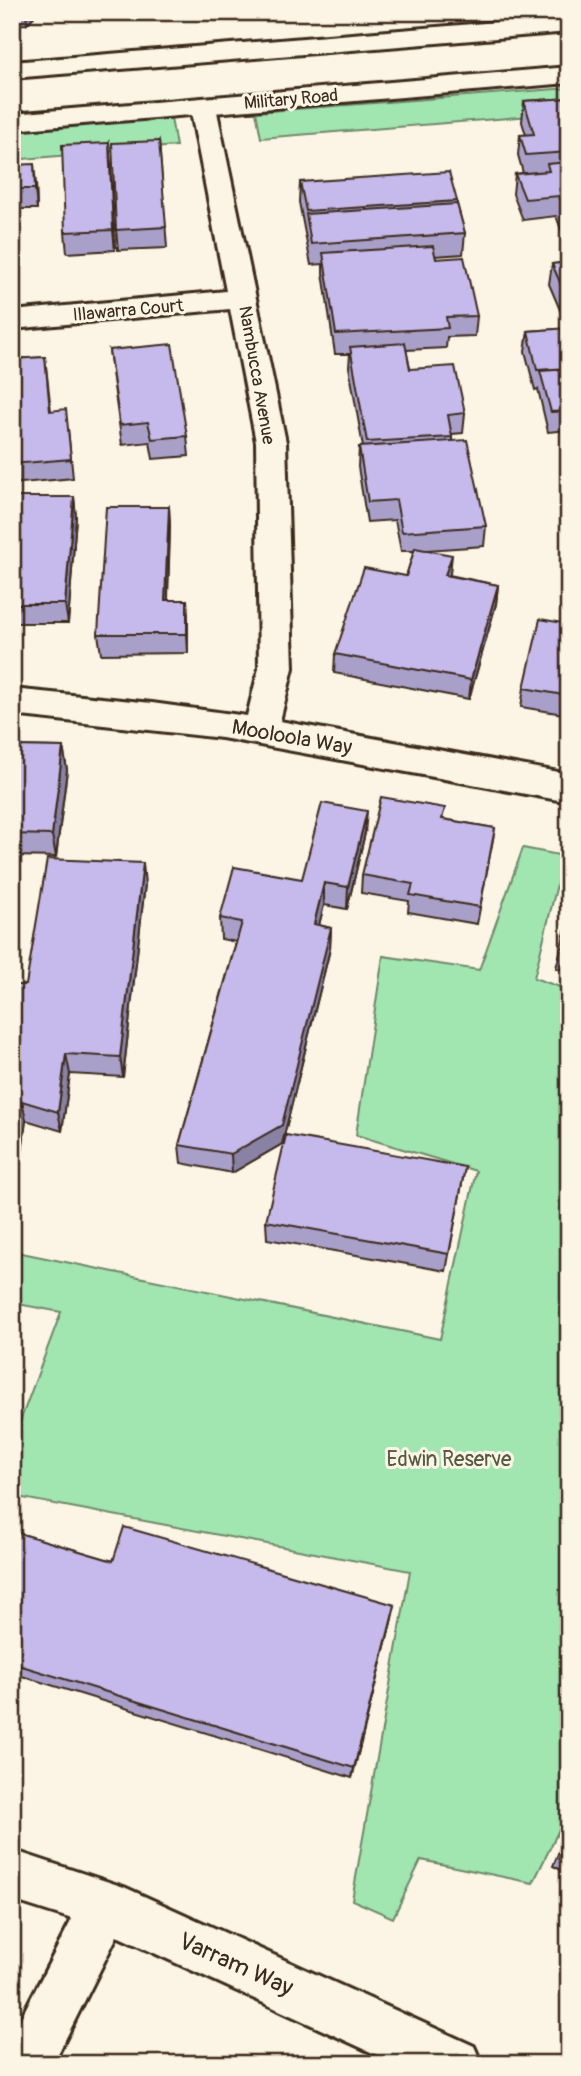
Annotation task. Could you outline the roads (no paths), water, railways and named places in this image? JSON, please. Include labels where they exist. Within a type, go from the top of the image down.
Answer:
[{"type":"street","points":[[12,70],[569,24]]},
{"type":"street","name":"Military Road","points":[[12,122],[569,75]]},
{"type":"street","name":"Nambucca Avenue","points":[[203,107],[271,442],[276,668],[261,730]]},
{"type":"street","name":"Illawarra Court","points":[[12,320],[244,299]]},
{"type":"street","name":"Mooloola Way","points":[[12,702],[77,706],[261,730],[569,788]]},
{"type":"street","name":"Varram Way","points":[[12,1875],[106,1905],[456,2064]]},
{"type":"street","points":[[25,2064],[106,1905]]},
{"type":"park label","name":"Edwin Reserve","points":[[449,1459]]}]
